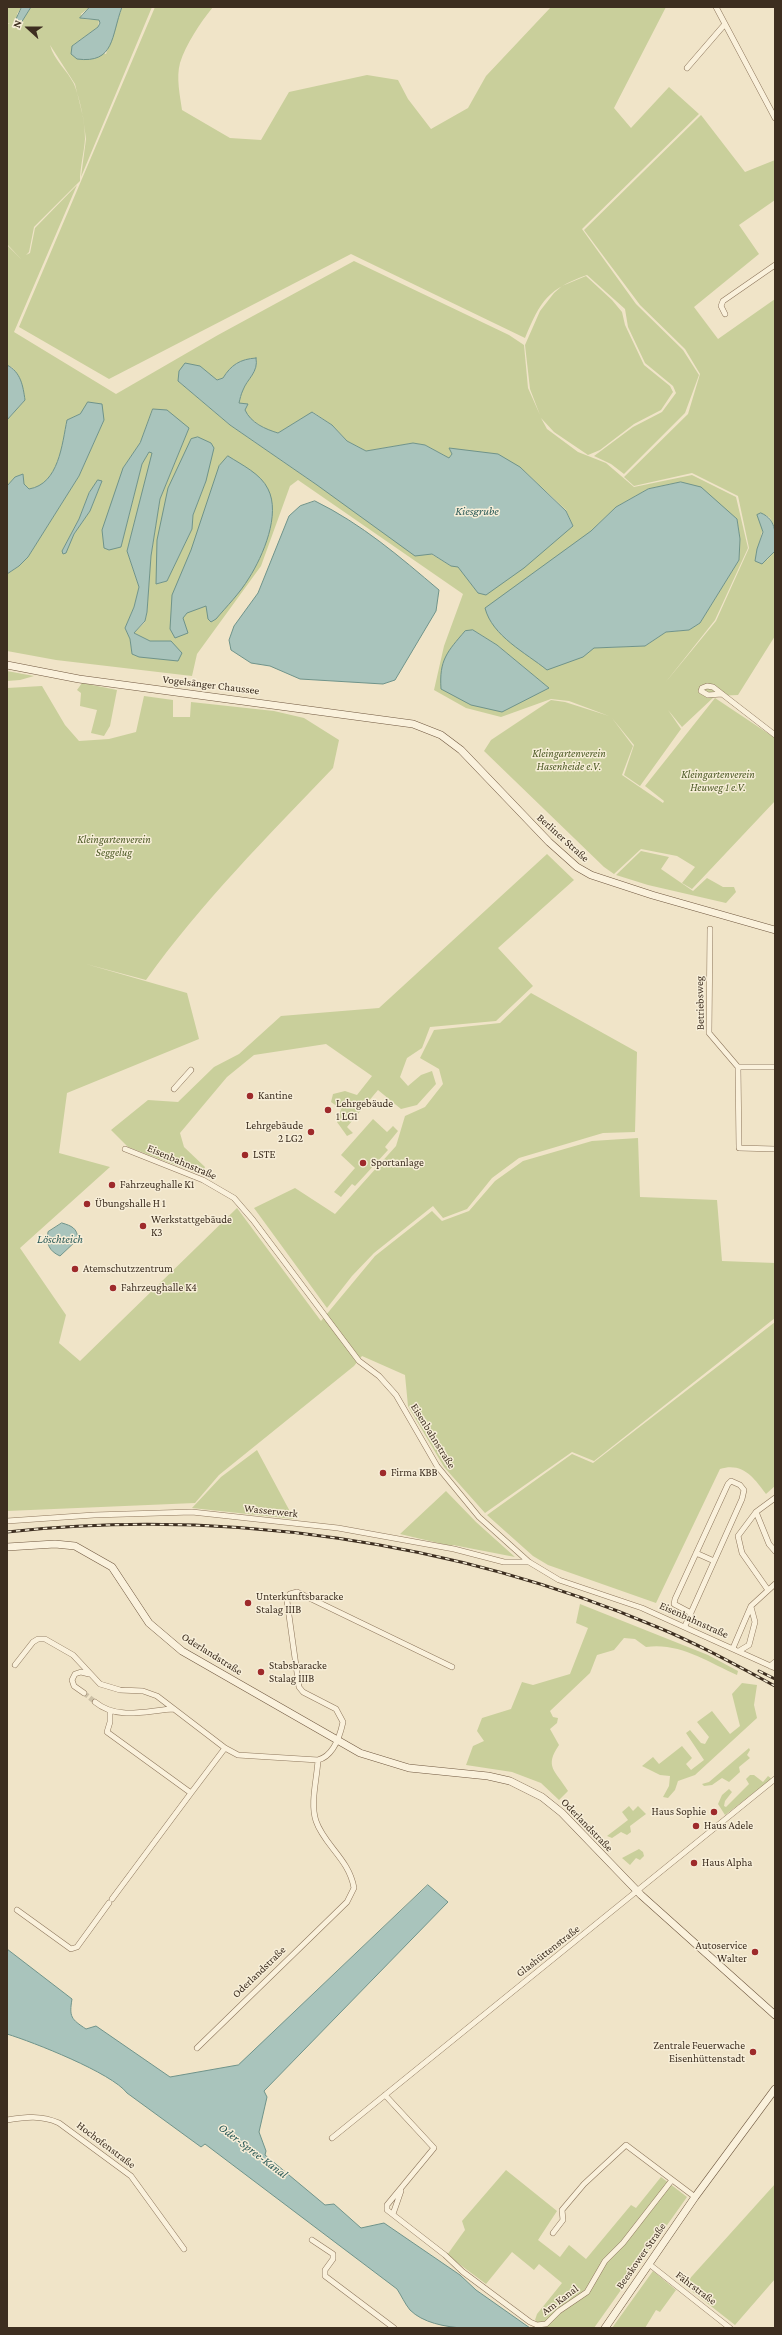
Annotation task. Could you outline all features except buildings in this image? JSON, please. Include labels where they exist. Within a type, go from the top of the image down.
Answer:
[{"type":"street","points":[[716,7],[775,118]]},
{"type":"street","points":[[687,68],[725,24]]},
{"type":"street","points":[[725,314],[721,306],[723,301],[775,265]]},
{"type":"street","name":"Vogelsänger Chaussee","points":[[7,665],[79,679],[413,724]]},
{"type":"street","points":[[722,694],[775,735]]},
{"type":"street","name":"Berliner Straße","points":[[413,724],[441,735],[461,750],[549,842],[577,867],[591,876],[652,896],[775,930]]},
{"type":"street","name":"Betriebsweg","points":[[710,929],[709,1033],[738,1067]]},
{"type":"street","points":[[775,1067],[738,1067],[739,1148],[775,1149]]},
{"type":"street","points":[[174,1088],[191,1070]]},
{"type":"street","name":"Eisenbahnstraße","points":[[125,1149],[206,1181],[237,1200],[360,1361],[379,1376],[396,1395],[437,1466],[479,1517],[529,1562],[559,1580],[642,1608],[685,1626],[773,1667]]},
{"type":"street","points":[[685,1626],[691,1613],[714,1561],[742,1499],[744,1490],[736,1483],[731,1481],[728,1484],[696,1553],[674,1604],[691,1613]]},
{"type":"street","points":[[768,1590],[742,1553],[738,1536],[756,1512],[775,1498]]},
{"type":"street","name":"Wasserwerk","points":[[7,1521],[94,1515],[192,1512],[338,1528],[454,1549],[504,1562],[529,1562]]},
{"type":"street","points":[[756,1512],[769,1544],[775,1552]]},
{"type":"street","name":"Oderlandstraße","points":[[7,1547],[55,1544],[75,1546],[112,1567],[150,1623],[182,1651],[360,1753],[394,1765],[488,1776],[519,1785],[542,1797],[562,1812],[638,1892],[775,2015]]},
{"type":"street","points":[[696,1553],[714,1561]]},
{"type":"street","points":[[733,1648],[751,1606],[775,1584]]},
{"type":"street","points":[[15,1665],[33,1642],[38,1639],[45,1639],[73,1655],[89,1674],[100,1684],[120,1690],[143,1691],[157,1696],[224,1748],[238,1755],[318,1760],[325,1758],[337,1740],[344,1722],[341,1714],[336,1709],[303,1692],[299,1687],[287,1601],[290,1594],[297,1592],[452,1667]]},
{"type":"street","points":[[739,1651],[749,1645],[755,1622],[751,1606]]},
{"type":"street","points":[[773,1667],[775,1662]]},
{"type":"street","points":[[84,1693],[74,1686],[72,1680],[75,1674],[81,1672],[89,1674]]},
{"type":"street","points":[[95,1702],[110,1712],[124,1714],[174,1709]]},
{"type":"street","points":[[110,1712],[110,1722],[107,1732],[191,1793]]},
{"type":"street","points":[[17,1910],[71,1949],[76,1946],[224,1748]]},
{"type":"street","name":"Oderlandstraße","points":[[197,2048],[347,1902],[354,1888],[348,1870],[316,1823],[314,1810],[318,1760]]},
{"type":"street","name":"Glashüttenstraße","points":[[332,2138],[638,1892],[775,1779]]},
{"type":"street","name":"Beeskower Straße","points":[[605,2328],[696,2197],[775,2089]]},
{"type":"street","name":"Am Kanal","points":[[385,2095],[434,2148],[387,2205],[387,2210],[463,2272],[530,2322],[544,2324],[587,2292],[605,2261],[623,2243],[672,2180]]},
{"type":"street","name":"Hochofenstraße","points":[[7,2120],[27,2116],[46,2118],[59,2123],[83,2140],[131,2176],[184,2249]]},
{"type":"street","points":[[553,2233],[563,2220],[562,2210],[584,2184],[626,2145],[696,2197]]},
{"type":"street","points":[[312,2240],[333,2254],[334,2259],[325,2270],[325,2276],[394,2328]]},
{"type":"street","name":"Fährstraße","points":[[649,2264],[730,2328]]},
{"type":"green space","points":[[7,7],[22,7],[17,14],[21,23],[31,7],[90,7],[81,14],[83,19],[99,20],[98,27],[72,46],[106,54],[122,7],[152,7],[81,177],[86,139],[84,122],[85,139],[80,181],[34,227],[29,252],[26,255],[30,253],[35,228],[77,185],[14,332],[116,394],[218,335],[354,261],[509,335],[524,345],[528,388],[540,415],[530,389],[525,345],[540,311],[554,293],[562,286],[586,276],[612,300],[622,312],[625,325],[644,365],[670,386],[673,392],[661,410],[634,424],[600,450],[588,455],[554,432],[541,418],[547,429],[578,452],[606,463],[634,487],[692,475],[736,497],[748,548],[715,620],[665,683],[716,621],[749,548],[738,496],[692,473],[634,486],[624,477],[688,414],[700,374],[685,349],[640,305],[584,230],[701,115],[745,172],[775,160],[775,200],[739,225],[759,254],[694,307],[718,339],[775,299],[775,528],[770,518],[766,515],[755,561],[767,560],[775,551],[775,636],[738,695],[715,696],[682,727],[668,710],[681,729],[640,786],[624,775],[634,745],[612,718],[633,746],[622,775],[663,803],[664,801],[645,786],[715,698],[775,738],[775,801],[692,889],[682,883],[695,867],[677,856],[641,849],[614,874],[604,867],[484,751],[491,740],[551,700],[565,702],[609,716],[569,701],[551,699],[501,717],[466,708],[434,690],[444,646],[463,594],[298,480],[290,486],[261,566],[197,654],[192,676],[56,660],[7,651],[7,574],[19,566],[28,557],[79,476],[104,420],[80,414],[67,420],[61,452],[53,472],[47,480],[39,486],[29,489],[24,484],[23,474],[15,477],[7,486],[7,420],[25,400],[13,368],[7,365],[7,245],[21,259],[7,244],[7,24],[10,24],[7,23]],"holes":[[[50,45],[75,84],[77,94],[74,84],[54,55]],[[256,358],[256,367],[245,386],[239,403],[249,418],[267,430],[278,433],[313,412],[332,425],[347,441],[366,451],[413,443],[425,445],[449,458],[452,454],[449,448],[520,467],[566,510],[573,526],[478,593],[458,566],[451,566],[317,485],[230,425],[178,381],[200,366],[216,380],[223,378],[236,364],[241,361]],[[153,409],[189,428],[160,499],[151,556],[147,612],[145,622],[134,633],[150,641],[171,641],[132,654],[130,639],[125,628],[134,607],[139,587],[127,551],[153,453],[149,452],[142,464],[121,547],[123,468],[140,443]],[[102,481],[90,511],[62,551],[79,519],[89,493]],[[206,481],[193,515],[192,529],[167,581],[156,584]],[[681,482],[737,519],[740,539],[739,560],[700,623],[689,630],[666,632],[645,646],[594,648],[591,531],[616,507],[648,489]],[[473,630],[497,645],[549,688]]]},
{"type":"green space","points":[[155,7],[213,7],[194,34],[180,63],[178,81],[182,110],[230,138],[261,140],[289,92],[367,75],[398,80],[408,99],[431,129],[468,108],[486,76],[551,7],[666,7],[614,108],[631,128],[669,87],[699,114],[582,229],[636,304],[683,350],[699,375],[685,413],[624,474],[611,464],[594,456],[633,427],[662,412],[676,393],[673,386],[645,363],[628,327],[625,309],[587,275],[563,285],[547,298],[536,314],[525,338],[351,254],[109,379],[19,327]]},
{"type":"green space","points":[[7,671],[34,676],[20,680],[7,681]]},
{"type":"green space","points":[[82,683],[117,690],[110,726],[104,736],[91,733],[97,710],[80,706],[81,693],[77,690]]},
{"type":"green space","name":"Kleingartenverein Seggelug","points":[[42,686],[65,725],[79,741],[109,739],[136,732],[144,696],[173,700],[173,717],[190,717],[191,702],[274,711],[304,718],[339,740],[333,768],[212,897],[146,980],[86,964],[187,993],[199,1039],[67,1093],[59,1153],[110,1167],[20,1248],[66,1315],[59,1343],[80,1361],[237,1208],[321,1321],[375,1256],[432,1211],[442,1221],[469,1211],[495,1181],[523,1161],[592,1141],[638,1138],[640,1197],[717,1200],[722,1261],[775,1263],[775,1318],[594,1461],[572,1452],[485,1513],[444,1467],[408,1406],[405,1375],[362,1356],[354,1366],[219,1475],[195,1503],[7,1511],[7,688]]},
{"type":"green space","points":[[641,851],[669,857],[661,869],[693,891],[707,878],[723,887],[734,887],[736,892],[726,903],[648,885],[616,875]]},
{"type":"green space","points":[[547,854],[574,880],[498,948],[533,986],[496,1021],[430,1027],[422,1048],[407,1058],[400,1077],[408,1086],[421,1075],[432,1071],[436,1084],[417,1105],[401,1109],[378,1090],[347,1127],[353,1133],[347,1136],[337,1122],[341,1109],[331,1102],[333,1094],[345,1091],[357,1095],[372,1076],[326,1044],[254,1055],[227,1077],[180,1133],[184,1147],[205,1167],[202,1175],[128,1147],[111,1130],[148,1100],[178,1102],[214,1067],[239,1054],[281,1016],[379,1008]]},
{"type":"green space","points":[[531,993],[637,1052],[635,1132],[603,1133],[519,1158],[492,1178],[467,1209],[443,1218],[433,1206],[374,1253],[352,1276],[327,1308],[254,1208],[295,1188],[335,1214],[396,1146],[405,1116],[425,1107],[443,1084],[439,1069],[420,1058],[434,1030],[500,1023]]},
{"type":"green space","name":"Sportanlage","points":[[373,1119],[387,1132],[393,1126],[398,1131],[385,1147],[388,1150],[355,1186],[352,1184],[341,1197],[334,1192],[355,1168],[341,1155]]},
{"type":"green space","points":[[775,1322],[775,1486],[766,1494],[757,1482],[747,1473],[735,1468],[728,1467],[720,1469],[656,1603],[548,1565],[533,1556],[487,1515],[572,1454],[593,1463]]},
{"type":"green space","points":[[257,1450],[294,1519],[192,1508],[221,1477]]},
{"type":"green space","points":[[446,1491],[476,1522],[515,1557],[453,1545],[451,1546],[400,1534]]},
{"type":"green space","points":[[580,1604],[708,1655],[738,1671],[737,1675],[682,1650],[658,1646],[646,1647],[635,1639],[624,1638],[614,1650],[597,1655],[590,1673],[550,1711],[553,1717],[558,1718],[557,1723],[550,1729],[559,1745],[552,1759],[552,1764],[555,1773],[568,1791],[559,1800],[541,1783],[512,1772],[466,1765],[473,1746],[484,1741],[477,1731],[482,1718],[511,1709],[522,1682],[533,1685],[570,1674],[588,1628],[576,1623]]},
{"type":"green space","points":[[742,1683],[757,1685],[754,1705],[757,1718],[695,1775],[678,1781],[675,1790],[668,1798],[663,1797],[669,1786],[670,1776],[660,1775],[642,1766],[653,1757],[659,1764],[682,1746],[692,1758],[686,1764],[691,1770],[704,1760],[686,1733],[690,1730],[701,1743],[705,1744],[709,1737],[697,1722],[712,1711],[730,1734],[740,1726],[732,1694]]},
{"type":"green space","points":[[749,1748],[750,1750],[747,1755],[750,1758],[739,1767],[740,1772],[729,1782],[722,1778],[712,1785],[704,1786],[702,1784],[709,1782]]},
{"type":"green space","points":[[750,1775],[754,1775],[763,1782],[768,1776],[772,1779],[725,1815],[718,1804],[722,1795],[729,1789],[732,1792],[725,1801],[724,1806],[726,1807],[749,1784],[746,1779]]},
{"type":"green space","points":[[629,1806],[633,1811],[638,1806],[646,1814],[630,1826],[631,1832],[627,1835],[621,1832],[612,1838],[607,1836],[628,1820],[622,1812]]},
{"type":"green space","points":[[639,1849],[643,1852],[644,1856],[640,1860],[636,1858],[630,1865],[622,1858]]},
{"type":"green space","points":[[506,2170],[557,2211],[538,2240],[560,2257],[569,2245],[586,2259],[631,2205],[636,2208],[661,2177],[687,2197],[594,2328],[543,2328],[535,2320],[537,2314],[562,2283],[539,2264],[534,2270],[512,2252],[486,2284],[447,2255],[465,2230],[462,2221]]},
{"type":"green space","points":[[775,2184],[775,2279],[735,2325],[684,2285]]},
{"type":"green space","points":[[653,2271],[676,2290],[660,2312],[656,2310],[645,2328],[612,2328]]},
{"type":"water","points":[[22,7],[31,7],[21,23],[14,24]]},
{"type":"water","points":[[90,7],[122,7],[110,46],[105,52],[99,57],[77,59],[71,54],[72,46],[98,27],[100,23],[99,20],[80,18]]},
{"type":"water","name":"Kiesgrube","points":[[256,358],[256,367],[245,386],[239,403],[248,404],[245,410],[248,415],[251,419],[263,427],[278,433],[312,412],[332,425],[347,441],[366,451],[413,443],[425,445],[449,458],[452,454],[449,448],[498,454],[520,467],[566,511],[573,526],[524,568],[486,595],[478,593],[458,567],[451,566],[432,554],[415,556],[317,485],[230,425],[178,381],[179,371],[185,363],[200,366],[217,380],[223,378],[233,366],[241,361]]},
{"type":"water","points":[[7,365],[18,375],[25,400],[7,420]]},
{"type":"water","points":[[88,402],[102,404],[104,420],[79,476],[28,557],[19,566],[7,574],[7,486],[15,477],[23,474],[24,484],[29,489],[39,486],[47,479],[53,471],[61,451],[67,420],[80,414]]},
{"type":"water","points":[[153,409],[167,410],[189,428],[160,499],[151,556],[147,612],[145,621],[134,633],[150,641],[171,641],[182,653],[178,661],[139,657],[132,654],[130,639],[125,628],[134,607],[139,587],[127,551],[152,453],[149,452],[142,464],[121,547],[109,550],[104,548],[102,530],[123,468],[140,443]]},
{"type":"water","points":[[198,437],[211,443],[214,448],[206,481],[193,515],[192,529],[167,581],[156,584],[157,540],[168,488],[191,439]]},
{"type":"water","points":[[228,456],[256,474],[268,489],[272,510],[269,535],[260,558],[249,578],[238,594],[216,619],[211,622],[208,619],[206,606],[187,613],[183,618],[188,633],[175,638],[170,629],[172,595],[191,550],[219,466]]},
{"type":"water","points":[[98,480],[102,481],[90,511],[74,534],[66,553],[63,554],[62,551],[79,519],[89,493]]},
{"type":"water","points":[[681,482],[701,487],[737,519],[740,539],[739,560],[700,623],[689,630],[666,632],[645,646],[594,648],[583,657],[547,670],[511,643],[495,627],[485,608],[591,531],[616,507],[648,489]]},
{"type":"water","points":[[315,501],[349,520],[365,531],[395,553],[439,590],[436,611],[395,680],[383,684],[300,679],[270,666],[251,663],[231,650],[229,640],[234,626],[258,593],[289,516],[300,506]]},
{"type":"water","points":[[761,513],[773,524],[775,540],[775,551],[762,564],[755,561],[757,549],[763,532],[757,515]]},
{"type":"water","points":[[473,630],[497,645],[549,688],[502,712],[471,705],[441,689],[441,671],[449,651],[465,631]]},
{"type":"water","name":"Löschteich","points":[[62,1223],[69,1225],[75,1230],[78,1239],[60,1256],[53,1252],[49,1247],[47,1236],[48,1232]]},
{"type":"water","name":"Oder-Spree-Kanal","points":[[428,1885],[448,1902],[264,2091],[267,2097],[259,2132],[266,2151],[265,2155],[325,2205],[334,2204],[361,2228],[384,2223],[460,2275],[476,2290],[530,2328],[484,2329],[450,2327],[421,2318],[410,2310],[397,2289],[205,2144],[201,2147],[106,2076],[71,2059],[7,2034],[7,1949],[72,1999],[71,2014],[77,2023],[86,2029],[96,2026],[170,2077],[238,2065]]},
{"type":"tunnel","points":[[84,1693],[95,1702]]},
{"type":"railway","points":[[7,1532],[89,1526],[172,1525],[255,1529],[338,1538],[420,1553],[501,1572],[580,1597],[687,1640],[775,1686]]},
{"type":"railway","points":[[759,1671],[775,1679]]},
{"type":"place","name":"Kantine","points":[[250,1096]]},
{"type":"place","name":"Lehrgebäude 1 LG1","points":[[328,1110]]},
{"type":"place","name":"Lehrgebäude 2 LG2","points":[[311,1132]]},
{"type":"place","name":"LSTE","points":[[245,1155]]},
{"type":"place","name":"Sportanlage","points":[[363,1163]]},
{"type":"place","name":"Fahrzeughalle K1","points":[[112,1185]]},
{"type":"place","name":"Übungshalle H 1","points":[[87,1204]]},
{"type":"place","name":"Werkstattgebäude K3","points":[[143,1226]]},
{"type":"place","name":"Atemschutzzentrum","points":[[75,1269]]},
{"type":"place","name":"Fahrzeughalle K4","points":[[113,1288]]},
{"type":"place","name":"Firma KBB","points":[[383,1473]]},
{"type":"place","name":"Unterkunftsbaracke Stalag IIIB","points":[[248,1603]]},
{"type":"place","name":"Stabsbaracke Stalag IIIB","points":[[261,1672]]},
{"type":"place","name":"Haus Sophie","points":[[714,1812]]},
{"type":"place","name":"Haus Adele","points":[[696,1826]]},
{"type":"place","name":"Haus Alpha","points":[[694,1863]]},
{"type":"place","name":"Autoservice Walter","points":[[755,1952]]},
{"type":"place","name":"Zentrale Feuerwache Eisenhüttenstadt","points":[[753,2052]]},
{"type":"park label","name":"Kleingartenverein Hasenheide e.V.","points":[[569,760]]},
{"type":"park label","name":"Kleingartenverein Heuweg 1 e.V.","points":[[718,781]]}]
